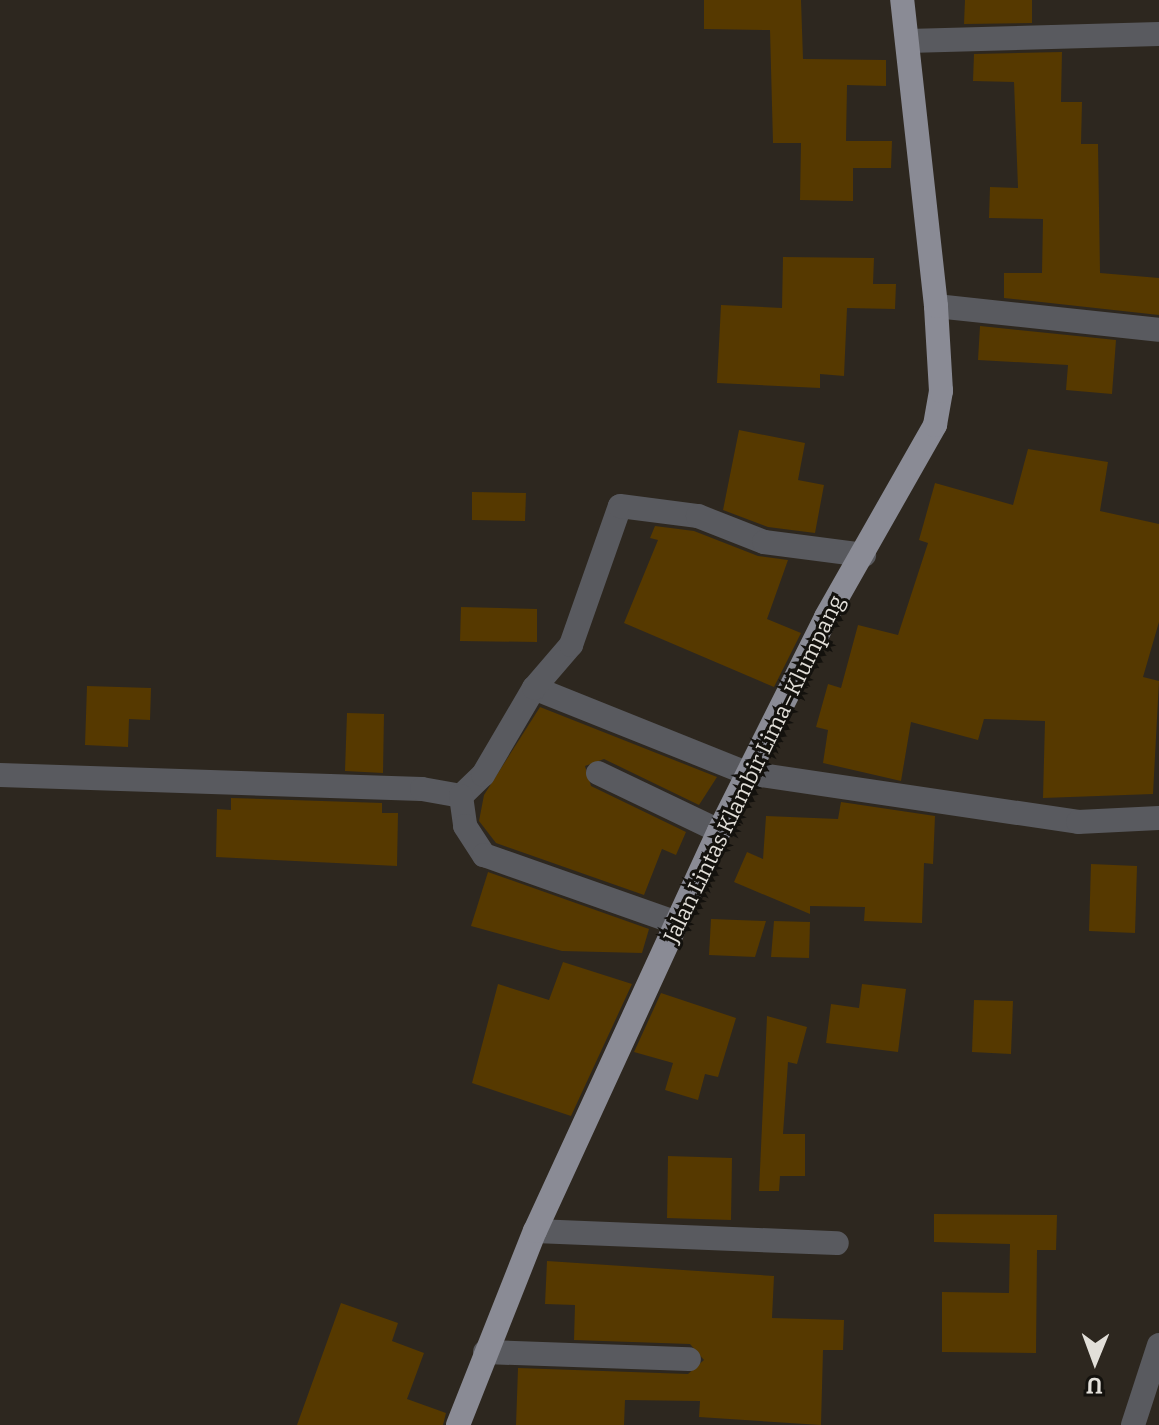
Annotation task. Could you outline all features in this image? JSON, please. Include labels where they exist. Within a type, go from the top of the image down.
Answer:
[{"type":"main road","name":"Jalan Lintas Klambir Lima–Klumpang","points":[[458,1425],[535,1231],[719,831],[747,773],[935,425],[941,391],[936,306],[902,0]]},
{"type":"street","points":[[908,41],[1159,34]]},
{"type":"street","points":[[936,306],[1159,330]]},
{"type":"street","points":[[461,796],[483,775],[534,688],[571,645],[620,506],[698,516],[775,544],[864,555]]},
{"type":"street","points":[[534,688],[747,773],[1078,822],[1159,818]]},
{"type":"street","points":[[598,773],[719,831]]},
{"type":"street","points":[[0,775],[422,789],[461,796]]},
{"type":"street","points":[[461,796],[465,826],[484,855],[677,923]]},
{"type":"street","points":[[535,1231],[837,1243]]},
{"type":"street","points":[[1133,1425],[1159,1345]]},
{"type":"street","points":[[485,1352],[689,1359]]},
{"type":"building","points":[[704,0],[801,0],[803,59],[886,60],[886,86],[847,85],[846,141],[892,141],[891,168],[853,168],[853,201],[800,200],[801,143],[773,143],[770,30],[704,29]]},
{"type":"building","points":[[965,0],[1032,0],[1032,23],[964,24]]},
{"type":"building","points":[[1062,52],[1061,102],[1082,102],[1081,144],[1098,144],[1100,273],[1159,278],[1159,315],[1004,298],[1004,273],[1042,273],[1043,219],[989,218],[990,187],[1018,188],[1014,82],[973,81],[974,54]]},
{"type":"building","points":[[783,257],[874,258],[873,284],[896,284],[895,309],[847,308],[844,376],[820,374],[820,388],[717,383],[721,305],[782,308]]},
{"type":"building","points":[[980,326],[1116,340],[1112,394],[1066,390],[1068,365],[978,360]]},
{"type":"building","points":[[739,430],[805,443],[798,480],[824,485],[815,533],[768,527],[723,510]]},
{"type":"building","points":[[1028,449],[1108,462],[1100,511],[1159,524],[1159,622],[1143,677],[1159,681],[1153,794],[1043,798],[1045,721],[984,719],[978,740],[911,722],[901,781],[823,763],[828,730],[816,727],[828,684],[841,688],[858,625],[898,635],[928,543],[919,540],[935,483],[1013,505]]},
{"type":"building","points":[[472,492],[526,493],[525,521],[472,520]]},
{"type":"building","points":[[655,526],[694,531],[758,556],[788,560],[767,619],[801,633],[774,687],[624,623],[658,540],[650,538]]},
{"type":"building","points":[[461,607],[537,609],[537,642],[460,641]]},
{"type":"building","points":[[87,686],[151,688],[150,720],[129,719],[128,747],[85,745]]},
{"type":"building","points":[[540,707],[717,777],[699,805],[604,759],[585,766],[591,786],[686,832],[676,855],[662,849],[644,895],[496,843],[479,821],[484,795]]},
{"type":"building","points":[[347,713],[384,714],[383,773],[345,771]]},
{"type":"building","points":[[231,798],[382,803],[382,813],[398,813],[397,866],[216,857],[217,809],[231,810]]},
{"type":"building","points":[[841,802],[935,816],[933,864],[924,863],[922,923],[864,921],[865,907],[810,906],[810,914],[734,882],[747,852],[763,859],[766,816],[838,819]]},
{"type":"building","points":[[1091,864],[1137,866],[1135,933],[1089,931]]},
{"type":"building","points":[[488,872],[649,929],[642,953],[562,951],[471,926]]},
{"type":"building","points":[[711,919],[766,921],[755,957],[709,955]]},
{"type":"building","points":[[774,921],[810,922],[809,958],[771,957]]},
{"type":"building","points":[[563,962],[632,984],[571,1116],[472,1083],[498,984],[549,1000]]},
{"type":"building","points":[[862,984],[906,989],[898,1052],[826,1043],[831,1004],[859,1008]]},
{"type":"building","points":[[661,993],[736,1018],[718,1077],[705,1074],[698,1100],[665,1090],[673,1063],[634,1052]]},
{"type":"building","points":[[974,1000],[1013,1001],[1011,1054],[972,1052]]},
{"type":"building","points":[[767,1016],[807,1027],[797,1064],[788,1062],[783,1134],[805,1134],[805,1176],[780,1176],[779,1191],[759,1191]]},
{"type":"building","points":[[668,1156],[732,1158],[731,1220],[667,1218]]},
{"type":"building","points":[[934,1214],[1057,1215],[1056,1250],[1037,1250],[1036,1353],[942,1352],[942,1292],[1009,1293],[1010,1244],[934,1242]]},
{"type":"building","points":[[547,1261],[774,1276],[772,1318],[844,1320],[843,1350],[823,1350],[821,1425],[699,1417],[700,1401],[625,1400],[624,1425],[516,1425],[518,1368],[688,1374],[704,1360],[690,1344],[574,1340],[575,1305],[545,1304]]},
{"type":"building","points":[[341,1303],[398,1323],[392,1341],[424,1353],[407,1399],[446,1413],[443,1425],[297,1425]]}]
